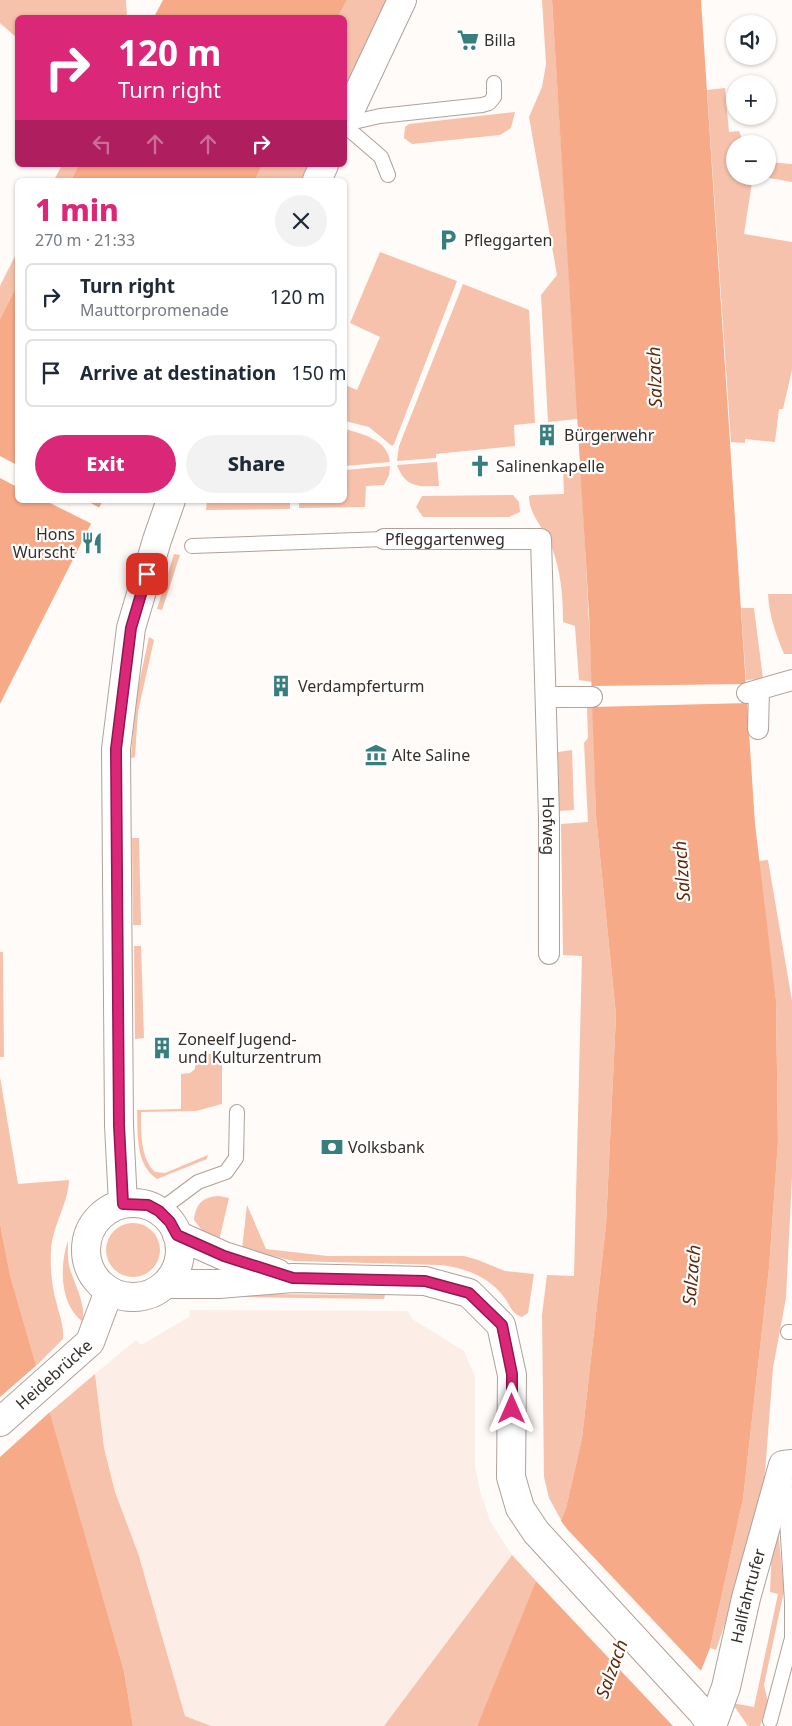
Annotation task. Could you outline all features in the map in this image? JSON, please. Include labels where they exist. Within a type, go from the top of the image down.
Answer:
[{"type":"main road","points":[[347,120],[402,0]]},
{"type":"main road","points":[[123,1204],[119,1125],[116,749],[131,628],[157,540],[171,503]]},
{"type":"main road","points":[[123,1204],[148,1205],[159,1211],[170,1222],[177,1235],[180,1248],[174,1273],[166,1284],[154,1292],[139,1297],[123,1297],[109,1291],[96,1281],[88,1267],[85,1251],[88,1235],[95,1220],[108,1210],[123,1204]]},
{"type":"main road","points":[[177,1235],[224,1256],[293,1278]]},
{"type":"main road","points":[[166,1284],[219,1284],[293,1278],[425,1281],[469,1293],[502,1325],[512,1374],[511,1477],[520,1508],[536,1532],[702,1712],[712,1726]]},
{"type":"main road","name":"Heidebrücke","points":[[0,1422],[90,1342],[109,1291]]},
{"type":"main road","name":"Hallfahrtufer","points":[[712,1726],[726,1687],[746,1598],[788,1464]]},
{"type":"street","name":"Pfleggartenweg","points":[[384,540],[541,539],[546,697]]},
{"type":"street","points":[[758,729],[753,692],[792,680]]},
{"type":"street","points":[[546,697],[592,697]]},
{"type":"street","name":"Hofweg","points":[[546,697],[550,954]]},
{"type":"lane","points":[[347,124],[380,116],[482,105],[489,103],[494,97],[494,84]]},
{"type":"lane","points":[[347,126],[380,157],[388,174]]},
{"type":"lane","name":"Pfleggartenweg","points":[[192,546],[384,540]]},
{"type":"lane","points":[[159,1211],[198,1182],[226,1172],[236,1158],[237,1112]]},
{"type":"lane","points":[[770,1721],[792,1638],[788,1464]]},
{"type":"shaded area","points":[[0,0],[126,0],[127,15],[15,15],[15,36],[0,23]]},
{"type":"shaded area","points":[[347,0],[386,0],[347,84],[347,15],[339,15]]},
{"type":"shaded area","points":[[542,0],[552,0],[578,419],[548,422],[541,295],[557,275],[529,117],[542,87],[546,64]]},
{"type":"shaded area","points":[[725,88],[726,125],[728,125],[729,132],[739,131],[741,135],[726,135],[726,185],[752,185],[744,234],[792,242],[792,370],[783,409],[779,409],[775,442],[745,439],[745,443],[731,442],[707,90]]},
{"type":"shaded area","points":[[515,112],[511,128],[500,135],[412,144],[404,138],[405,127],[409,124]]},
{"type":"shaded area","points":[[776,163],[792,164],[792,182],[776,179]]},
{"type":"shaded area","points":[[61,167],[78,167],[72,178],[55,178]]},
{"type":"shaded area","points":[[261,167],[307,167],[302,178],[256,178]]},
{"type":"shaded area","points":[[380,252],[457,281],[392,446],[369,427],[347,422],[347,386],[357,390],[380,337],[350,323]]},
{"type":"shaded area","points":[[15,256],[15,289],[0,319],[0,286]]},
{"type":"shaded area","points":[[463,284],[529,310],[535,423],[514,425],[515,446],[436,454],[436,458],[397,461],[399,446]]},
{"type":"shaded area","points":[[347,430],[367,436],[380,443],[385,448],[390,462],[347,466]]},
{"type":"shaded area","points":[[437,462],[439,486],[419,486],[408,482],[397,465]]},
{"type":"shaded area","points":[[390,466],[389,475],[384,485],[366,486],[365,507],[299,508],[299,503],[347,503],[347,470]]},
{"type":"shaded area","points":[[581,466],[592,682],[579,680],[575,626],[563,622],[562,593],[557,564],[551,545],[531,509],[529,496],[564,494],[563,467]]},
{"type":"shaded area","points":[[513,495],[519,502],[520,512],[509,517],[423,517],[416,507],[422,496]]},
{"type":"shaded area","points":[[207,503],[290,503],[290,509],[206,510]]},
{"type":"shaded area","points":[[174,554],[180,555],[162,610],[157,609]]},
{"type":"shaded area","points":[[768,594],[792,594],[792,654],[784,654],[771,617]]},
{"type":"shaded area","points":[[741,608],[754,608],[763,679],[746,680]]},
{"type":"shaded area","points":[[149,637],[154,640],[138,712],[135,757],[131,758],[135,702]]},
{"type":"shaded area","points":[[593,707],[596,816],[616,1015],[606,1225],[582,1438],[566,1508],[561,1520],[549,1498],[544,1477],[542,1315],[547,1275],[574,1276],[582,956],[563,955],[561,824],[588,822],[584,743],[588,738],[587,708]]},
{"type":"shaded area","points":[[572,750],[574,810],[559,811],[558,752]]},
{"type":"shaded area","points":[[132,838],[139,838],[141,925],[133,925]]},
{"type":"shaded area","points":[[768,860],[792,1001],[792,1177],[786,1298],[773,1368],[765,1473],[754,1539],[716,1650],[710,1648],[743,1499],[769,1268],[778,1141],[776,1000],[758,861]]},
{"type":"shaded area","points":[[134,946],[141,946],[144,1038],[135,1039]]},
{"type":"shaded area","points":[[0,952],[3,952],[4,1057],[0,1057]]},
{"type":"shaded area","points":[[222,1053],[222,1104],[196,1111],[141,1112],[141,1136],[144,1152],[146,1159],[155,1172],[165,1173],[208,1155],[207,1159],[157,1179],[150,1173],[141,1157],[137,1110],[181,1109],[181,1074],[190,1073],[195,1069],[195,1055]]},
{"type":"shaded area","points":[[0,1077],[18,1184],[69,1180],[66,1198],[54,1233],[51,1251],[51,1272],[63,1339],[36,1366],[10,1275],[0,1223]]},
{"type":"shaded area","points":[[219,1196],[229,1198],[219,1241],[204,1233],[194,1220],[201,1202]]},
{"type":"shaded area","points":[[247,1205],[266,1249],[328,1256],[464,1256],[505,1271],[534,1274],[528,1313],[522,1317],[519,1316],[491,1284],[475,1274],[458,1268],[440,1265],[294,1261],[242,1249]]},
{"type":"shaded area","points":[[128,1223],[138,1223],[152,1231],[158,1240],[160,1250],[158,1260],[152,1269],[138,1277],[128,1277],[118,1272],[111,1265],[106,1255],[106,1245],[111,1235],[118,1228]]},
{"type":"shaded area","points":[[68,1241],[69,1264],[82,1303],[83,1322],[75,1315],[66,1295],[63,1262]]},
{"type":"shaded area","points":[[242,1294],[385,1295],[384,1299],[244,1297]]},
{"type":"shaded area","points":[[190,1310],[408,1311],[412,1319],[464,1351],[475,1377],[475,1466],[480,1490],[490,1521],[512,1555],[384,1726],[211,1726],[185,1716],[138,1553],[115,1492],[104,1448],[95,1374],[136,1340],[141,1345],[189,1317]]},
{"type":"shaded area","points":[[95,1374],[104,1448],[115,1492],[138,1553],[185,1716],[211,1726],[133,1726],[124,1671],[49,1413]]},
{"type":"shaded area","points":[[778,1528],[784,1591],[764,1685],[768,1702],[760,1726],[748,1726],[732,1703],[754,1707],[778,1594],[770,1592],[772,1545]]},
{"type":"shaded area","points":[[512,1555],[537,1582],[477,1726],[384,1726]]},
{"type":"water","points":[[163,0],[347,0],[339,15],[155,15]]},
{"type":"water","name":"Salzach","points":[[552,0],[701,0],[755,824],[776,1000],[778,1142],[769,1268],[743,1499],[710,1648],[679,1726],[477,1726],[566,1508],[582,1438],[606,1225],[616,1015],[596,816],[589,613]]},
{"type":"water","points":[[78,167],[261,167],[256,178],[72,178]]},
{"type":"water","points":[[15,289],[15,503],[101,503],[0,704],[0,319]]},
{"type":"water","points":[[0,1223],[10,1275],[124,1671],[133,1726],[0,1726]]},
{"type":"pier","points":[[0,456],[15,464],[15,486],[0,478]]},
{"type":"pier","points":[[50,503],[91,503],[100,508],[92,524]]},
{"type":"pier","points":[[747,684],[748,703],[593,707],[592,686]]},
{"type":"pier","points":[[38,1364],[51,1411],[0,1457],[0,1397]]},
{"type":"pier","points":[[559,1518],[567,1529],[703,1673],[681,1726],[673,1726],[535,1580]]},
{"type":"place","name":"Billa","points":[[468,40]]},
{"type":"place","name":"Pfleggarten","points":[[448,240]]},
{"type":"place","name":"Bürgerwehr","points":[[547,435]]},
{"type":"place","name":"Salinenkapelle","points":[[480,466]]},
{"type":"place","name":"Hons Wurscht","points":[[92,543]]},
{"type":"place","name":"Verdampferturm","points":[[281,686]]},
{"type":"place","name":"Alte Saline","points":[[376,755]]},
{"type":"place","name":"Zoneelf Jugend- und Kulturzentrum","points":[[162,1048]]},
{"type":"place","name":"Volksbank","points":[[332,1147]]},
{"type":"route","points":[[147,574],[131,628],[116,749],[119,1125],[123,1204],[148,1205],[159,1211],[170,1222],[177,1235],[224,1256],[293,1278],[425,1281],[469,1293],[502,1325],[512,1374],[512,1409]]}]
